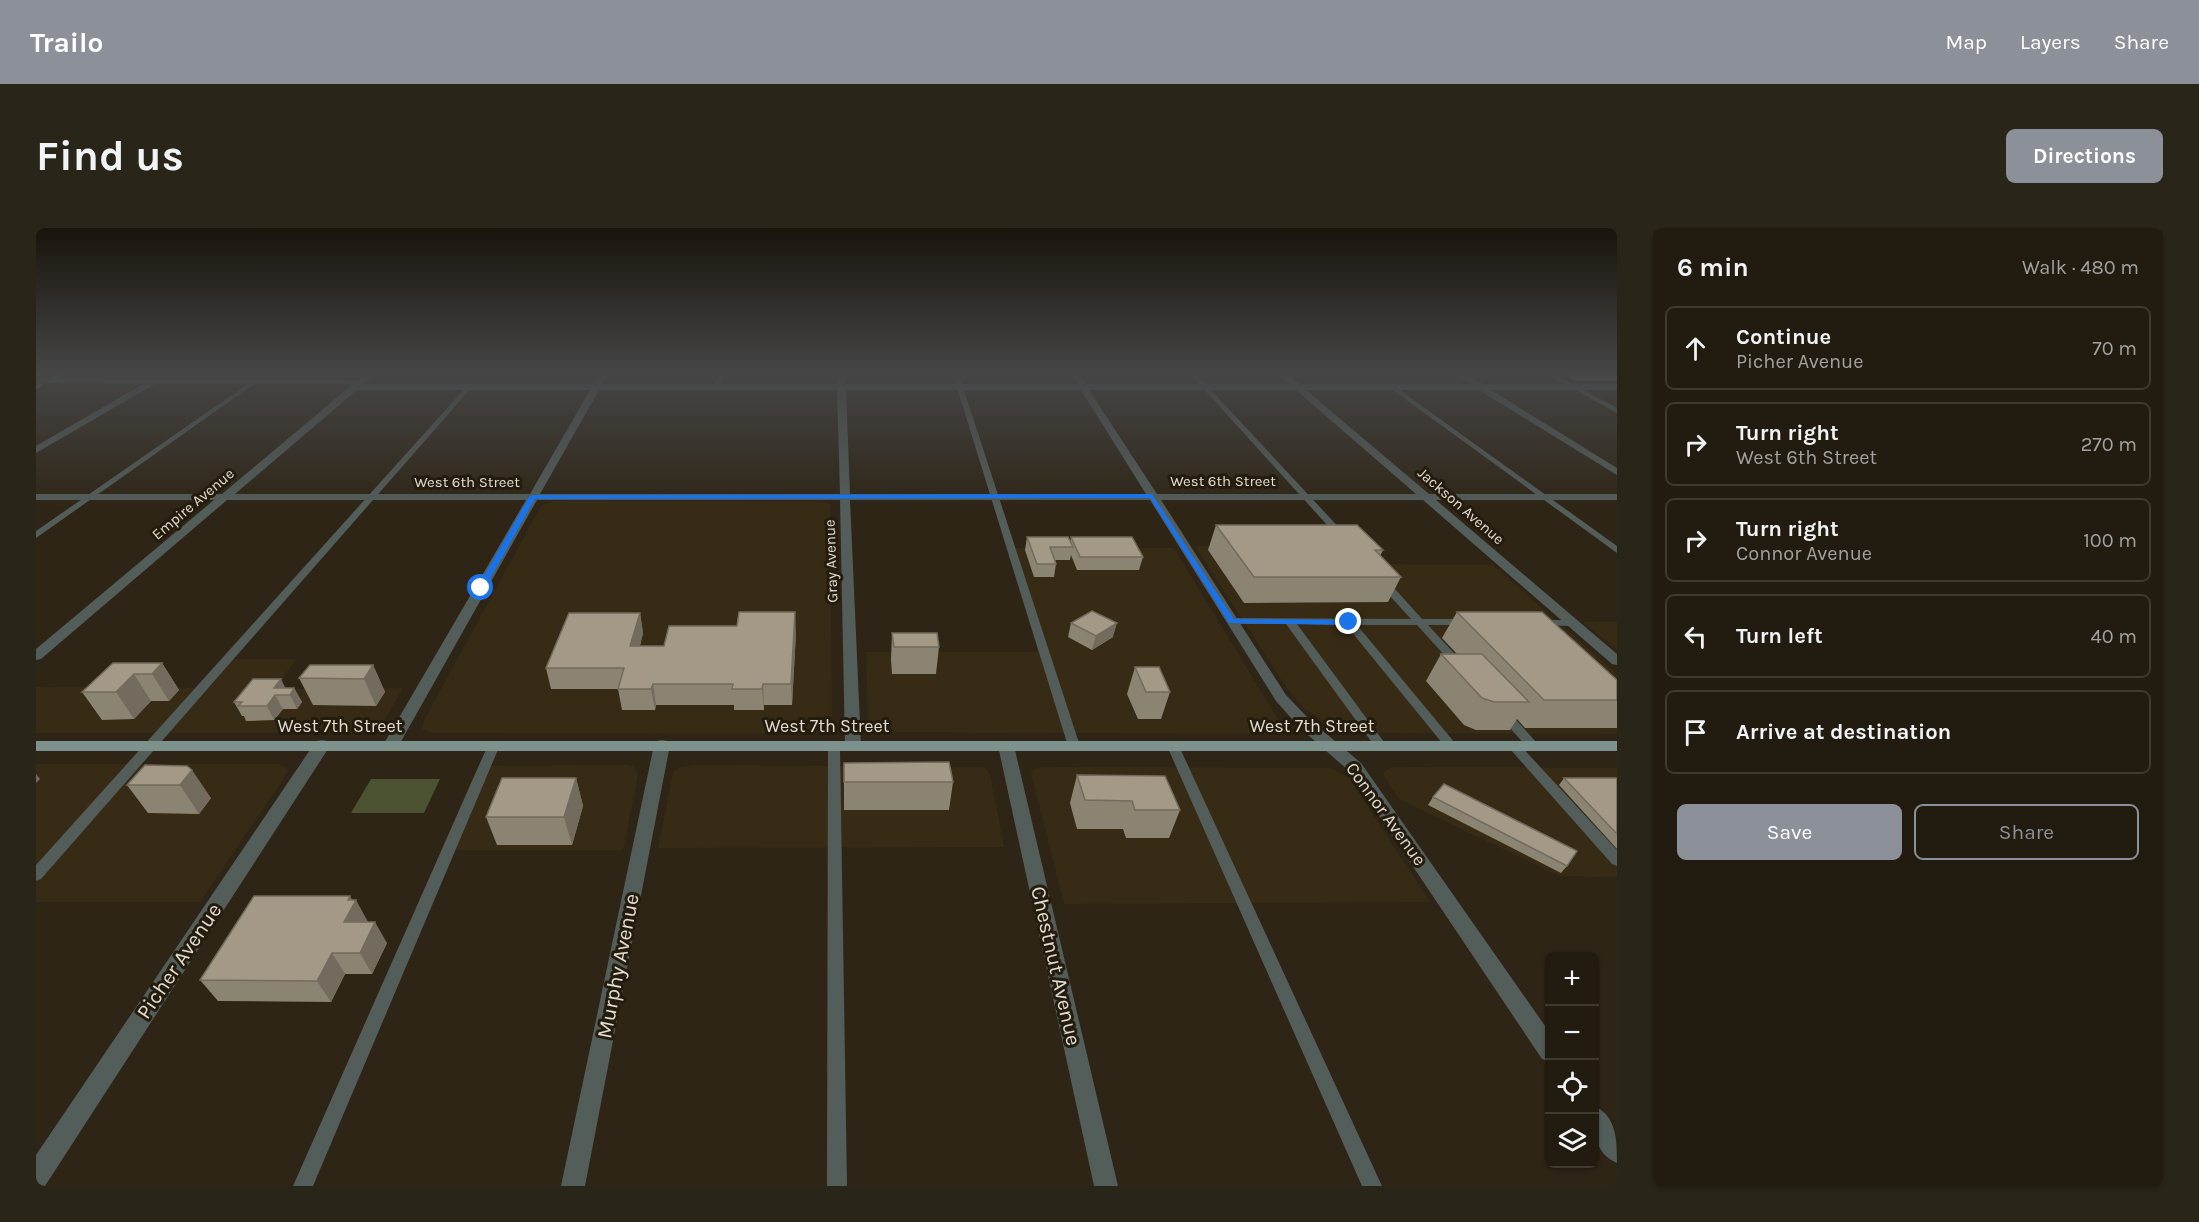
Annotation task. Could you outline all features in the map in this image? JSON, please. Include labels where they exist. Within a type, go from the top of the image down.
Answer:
[{"type":"main road","name":"West 7th Street","points":[[36,746],[1617,746]]},
{"type":"street","points":[[36,450],[88,420]]},
{"type":"street","name":"Empire Avenue","points":[[36,656],[315,420]]},
{"type":"street","points":[[391,745],[578,420]]},
{"type":"street","name":"Gray Avenue","points":[[842,420],[853,746]]},
{"type":"street","name":"Connor Avenue","points":[[1104,420],[1281,698],[1305,724],[1358,771],[1545,1045]]},
{"type":"street","name":"Jackson Avenue","points":[[1337,420],[1617,661]]},
{"type":"street","points":[[1534,420],[1617,472]]},
{"type":"street","name":"West 6th Street","points":[[36,497],[1617,497]]},
{"type":"street","name":"Picher Avenue","points":[[36,1177],[322,745]]},
{"type":"street","name":"Murphy Avenue","points":[[573,1186],[662,745]]},
{"type":"street","name":"Chestnut Avenue","points":[[1006,746],[1106,1186]]},
{"type":"street","points":[[1599,1125],[1617,1151]]},
{"type":"lane","points":[[36,535],[201,420]]},
{"type":"lane","points":[[36,875],[440,420]]},
{"type":"lane","points":[[970,420],[1074,746]]},
{"type":"lane","points":[[1236,420],[1352,547]]},
{"type":"lane","points":[[1437,420],[1617,550]]},
{"type":"lane","points":[[1374,572],[1466,673]]},
{"type":"lane","points":[[1232,621],[1479,622]]},
{"type":"lane","points":[[1290,622],[1380,745]]},
{"type":"lane","points":[[1349,622],[1451,746]]},
{"type":"lane","points":[[1526,623],[1573,623]]},
{"type":"lane","points":[[1497,706],[1533,746]]},
{"type":"lane","points":[[303,1186],[494,745]]},
{"type":"lane","points":[[834,746],[837,1186]]},
{"type":"lane","points":[[1173,746],[1372,1186]]},
{"type":"lane","points":[[1514,746],[1617,860]]},
{"type":"shaded area","points":[[554,501],[821,502],[830,504],[832,725],[830,729],[817,734],[433,733],[422,729],[423,722],[541,506]]},
{"type":"shaded area","points":[[1195,546],[1359,546],[1377,564],[1493,565],[1617,674],[1617,734],[1353,733],[1339,730],[1306,710],[1287,689]]},
{"type":"shaded area","points":[[1006,548],[1174,548],[1279,721],[1279,732],[1273,734],[879,732],[870,729],[868,726],[866,652],[1038,652]]},
{"type":"shaded area","points":[[1583,622],[1617,622],[1617,650]]},
{"type":"shaded area","points":[[234,659],[296,659],[275,689],[403,688],[382,724],[377,729],[366,733],[36,733],[36,687],[209,688]]},
{"type":"shaded area","points":[[36,764],[278,764],[287,768],[287,773],[200,902],[36,902]]},
{"type":"shaded area","points":[[628,765],[634,767],[638,775],[623,850],[441,850],[478,766]]},
{"type":"shaded area","points":[[693,765],[985,767],[990,774],[1004,847],[658,848],[673,773],[679,768]]},
{"type":"shaded area","points":[[1042,767],[1331,768],[1349,778],[1430,902],[1064,904],[1031,773],[1033,769]]},
{"type":"shaded area","points":[[1392,767],[1617,768],[1617,877],[1559,876],[1399,799],[1383,775]]},
{"type":"green space","points":[[371,779],[440,779],[424,813],[351,813]]},
{"type":"building","points":[[1216,525],[1357,525],[1383,550],[1375,550],[1401,577],[1254,577]]},
{"type":"building","points":[[1027,537],[1068,537],[1073,547],[1050,547],[1056,564],[1037,564]]},
{"type":"building","points":[[1071,537],[1132,537],[1143,557],[1080,557]]},
{"type":"building","points":[[1092,611],[1117,623],[1096,636],[1071,623]]},
{"type":"building","points":[[739,612],[795,612],[791,684],[763,684],[762,689],[732,689],[733,684],[653,684],[651,689],[618,689],[624,668],[546,668],[569,613],[640,613],[630,646],[664,646],[669,626],[737,626]]},
{"type":"building","points":[[1457,612],[1542,612],[1617,680],[1617,700],[1544,700]]},
{"type":"building","points":[[892,633],[937,633],[939,647],[894,647]]},
{"type":"building","points":[[1441,654],[1482,654],[1529,702],[1494,702],[1482,698]]},
{"type":"building","points":[[113,663],[162,663],[152,674],[134,674],[116,692],[82,692]]},
{"type":"building","points":[[310,665],[373,665],[364,679],[299,678]]},
{"type":"building","points":[[1135,667],[1159,667],[1170,692],[1146,692]]},
{"type":"building","points":[[253,679],[281,679],[274,688],[294,688],[290,695],[275,695],[267,706],[238,706],[242,702],[234,702]]},
{"type":"building","points":[[949,762],[953,782],[844,782],[844,763]]},
{"type":"building","points":[[145,765],[187,766],[192,770],[180,785],[127,785]]},
{"type":"building","points":[[1077,775],[1165,776],[1180,810],[1135,810],[1132,801],[1085,800]]},
{"type":"building","points":[[502,778],[576,778],[564,817],[486,817]]},
{"type":"building","points":[[1564,778],[1617,778],[1617,834]]},
{"type":"building","points":[[1444,784],[1577,851],[1567,866],[1433,797]]},
{"type":"building","points":[[254,896],[350,896],[348,900],[356,900],[344,922],[375,922],[360,953],[332,953],[317,981],[200,980]]},
{"type":"route","points":[[481,588],[532,497],[1152,496],[1232,621],[1349,622]]}]
